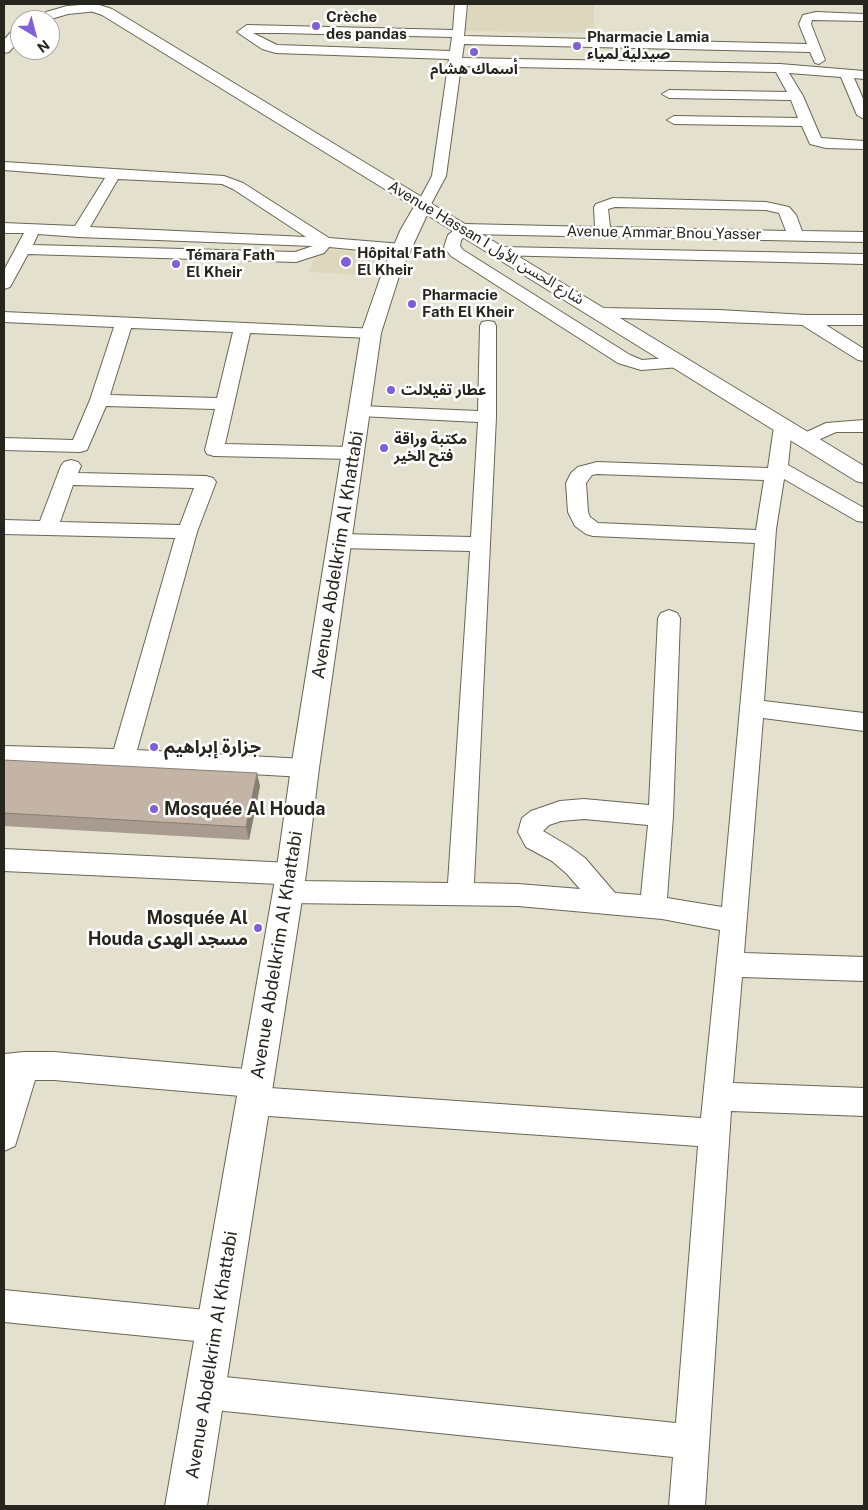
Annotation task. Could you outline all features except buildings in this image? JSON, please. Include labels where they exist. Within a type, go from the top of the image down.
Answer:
[{"type":"main road","points":[[60,13],[67,10],[96,7]]},
{"type":"main road","name":"Avenue Hassan I شارع الحسن الأول","points":[[96,7],[424,204],[864,476]]},
{"type":"main road","name":"Avenue Abdelkrim Al Khattabi","points":[[186,1506],[290,883],[305,768],[372,333],[387,286],[410,228],[424,204]]},
{"type":"street","points":[[424,204],[438,176],[442,162],[459,37],[461,4]]},
{"type":"street","points":[[861,4],[864,10]]},
{"type":"street","points":[[825,72],[805,24],[807,18],[816,16],[864,17]]},
{"type":"street","points":[[814,48],[271,29],[247,29],[243,32],[276,50],[456,59],[780,68],[864,75]]},
{"type":"street","points":[[780,68],[796,96],[815,141],[820,143],[864,145]]},
{"type":"street","points":[[846,74],[864,115]]},
{"type":"street","points":[[669,94],[796,96]]},
{"type":"street","points":[[674,120],[806,122]]},
{"type":"street","points":[[4,166],[114,174],[208,178],[232,182],[325,242]]},
{"type":"street","points":[[79,232],[114,174]]},
{"type":"street","points":[[603,231],[600,213],[602,207],[613,202],[766,206],[784,210],[788,215],[796,236]]},
{"type":"street","points":[[4,228],[325,242],[402,249]]},
{"type":"street","points":[[464,229],[453,238],[452,247],[457,252],[624,358],[641,365],[680,362]]},
{"type":"street","name":"Avenue Ammar Bnou Yasser","points":[[464,229],[864,237]]},
{"type":"street","points":[[4,284],[22,249],[35,230]]},
{"type":"street","points":[[158,253],[166,235]]},
{"type":"street","points":[[828,237],[835,259]]},
{"type":"street","points":[[22,249],[296,257],[318,250],[325,242]]},
{"type":"street","points":[[500,252],[864,259]]},
{"type":"street","points":[[554,314],[581,301]]},
{"type":"street","points":[[601,313],[719,315],[806,320],[864,320]]},
{"type":"street","points":[[4,317],[372,333]]},
{"type":"street","points":[[806,320],[864,356]]},
{"type":"street","points":[[48,527],[99,400],[124,323]]},
{"type":"street","points":[[460,895],[481,544],[488,326]]},
{"type":"street","points":[[123,758],[187,532],[206,482],[244,327]]},
{"type":"street","points":[[99,400],[224,404]]},
{"type":"street","points":[[360,411],[486,417]]},
{"type":"street","points":[[805,440],[833,427],[864,426]]},
{"type":"street","points":[[687,1506],[714,1132],[734,921],[765,537],[783,427]]},
{"type":"street","points":[[4,444],[80,446]]},
{"type":"street","points":[[214,450],[352,453]]},
{"type":"street","points":[[765,537],[593,529],[582,521],[578,512],[576,483],[578,477],[585,471],[597,468],[776,470],[864,516]]},
{"type":"street","points":[[66,479],[206,482]]},
{"type":"street","points":[[4,527],[187,532]]},
{"type":"street","points":[[339,541],[481,544]]},
{"type":"street","points":[[653,907],[661,816],[669,618]]},
{"type":"street","points":[[751,708],[864,722]]},
{"type":"street","points":[[4,755],[123,758],[305,768]]},
{"type":"street","points":[[607,902],[576,866],[561,854],[535,840],[530,832],[531,825],[540,818],[560,811],[584,809],[661,816]]},
{"type":"street","points":[[4,860],[460,895],[518,895],[607,902],[653,907],[734,921]]},
{"type":"street","points":[[730,965],[864,969]]},
{"type":"street","points":[[4,1136],[14,1066],[54,1066],[256,1093],[714,1132]]},
{"type":"street","points":[[718,1096],[864,1102]]},
{"type":"street","points":[[4,1306],[216,1326]]},
{"type":"street","points":[[206,1392],[693,1442]]},
{"type":"shaded area","points":[[469,4],[594,4],[594,33],[465,31]]},
{"type":"shaded area","name":"Hôpital Fath El Kheir","points":[[317,249],[383,253],[376,276],[309,272]]},
{"type":"place","name":"Crèche des pandas","points":[[316,26]]},
{"type":"place","name":"Pharmacie Lamia صيدلية لمياء","points":[[577,46]]},
{"type":"place","name":"أسماك هشام","points":[[474,52]]},
{"type":"place","name":"Hôpital Fath El Kheir","points":[[346,262]]},
{"type":"place","name":"Témara Fath El Kheir","points":[[176,264]]},
{"type":"place","name":"Pharmacie Fath El Kheir","points":[[412,304]]},
{"type":"place","name":"عطار تفيلالت","points":[[391,390]]},
{"type":"place","name":"مكتبة وراقة فتح الخير","points":[[384,448]]},
{"type":"place","name":"جزارة إبراهيم","points":[[154,747]]},
{"type":"place","name":"Mosquée Al Houda","points":[[154,809]]},
{"type":"place","name":"Mosquée Al Houda مسجد الهدى","points":[[258,928]]}]
